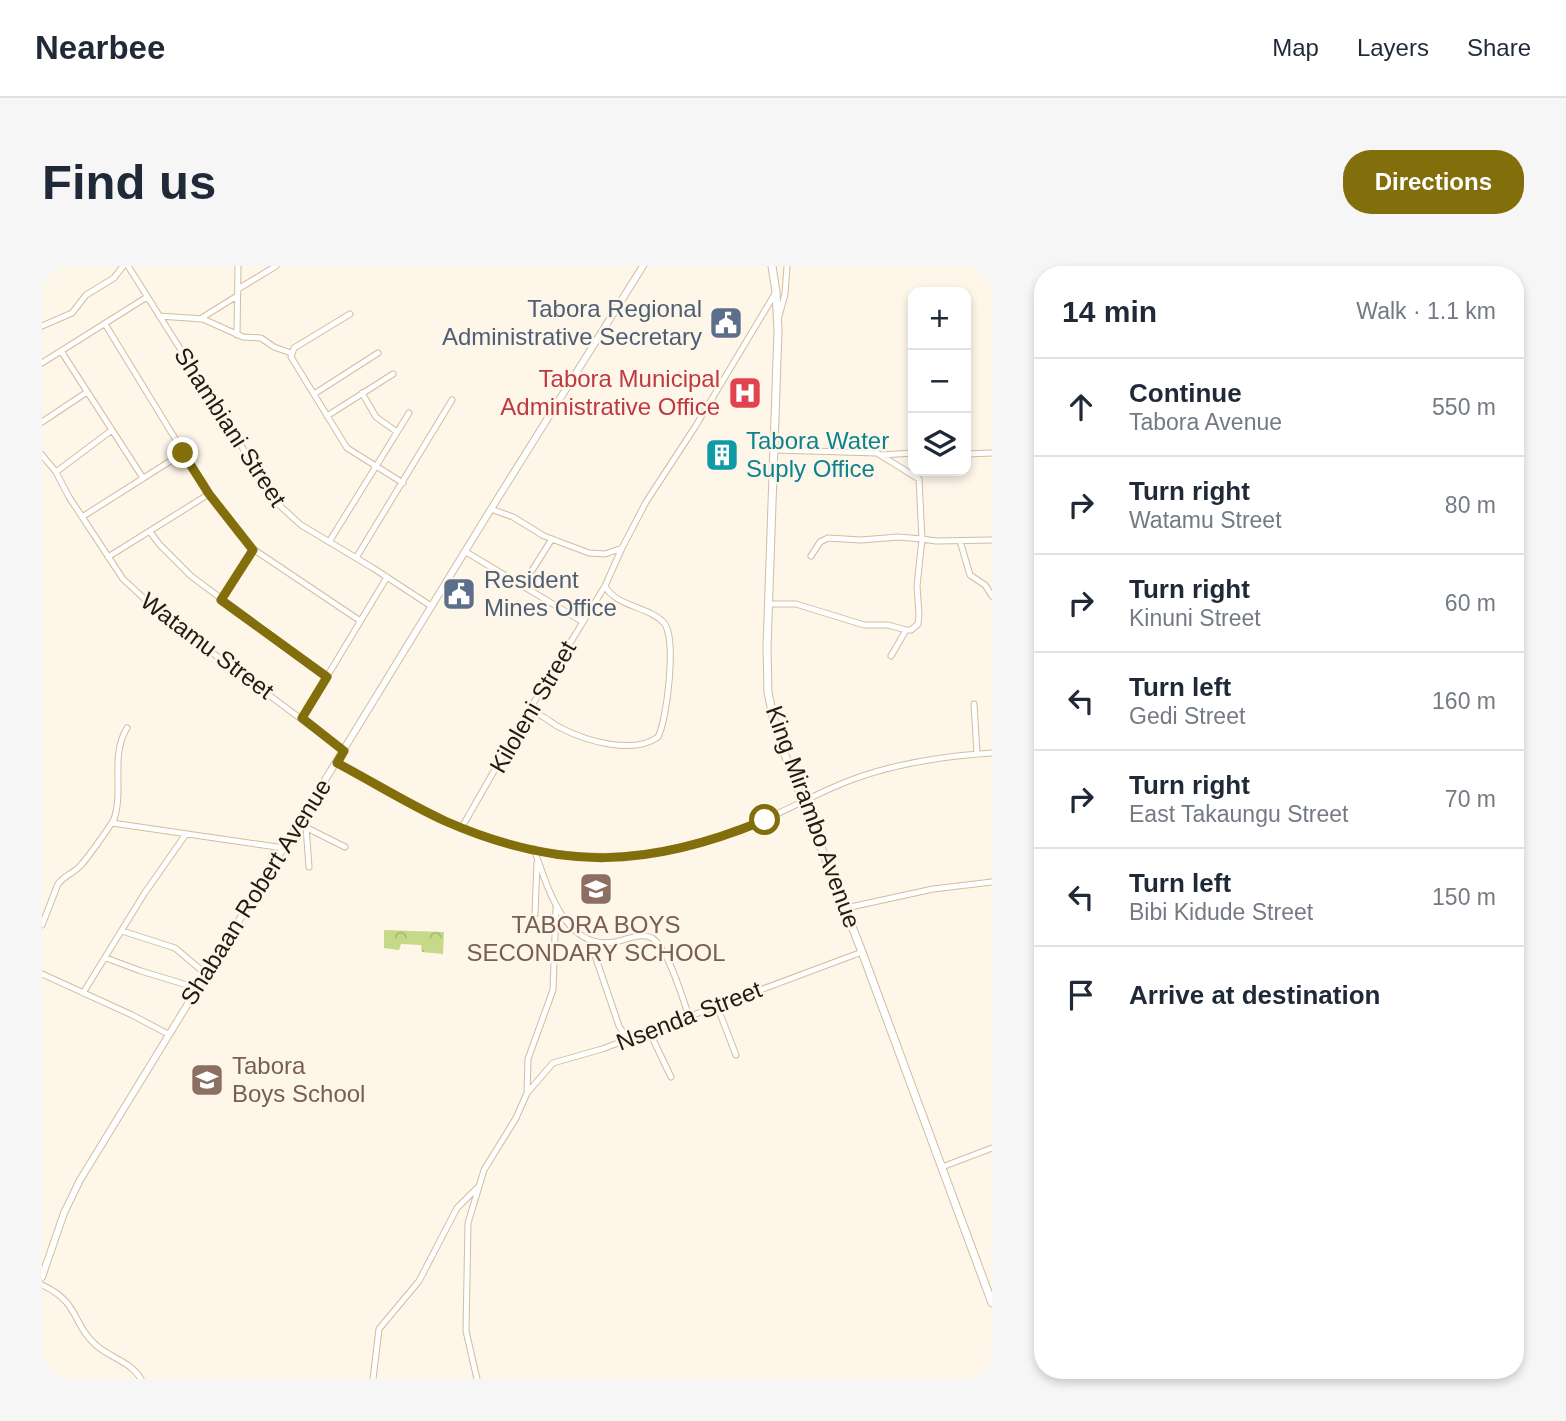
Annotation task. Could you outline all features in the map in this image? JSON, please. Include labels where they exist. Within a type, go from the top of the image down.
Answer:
[{"type":"main road","name":"King Mirambo Avenue","points":[[772,266],[778,322],[767,647],[768,692],[781,742],[846,908],[992,1303]]},
{"type":"street","name":"Shambiani Street","points":[[125,266],[271,496],[293,519],[431,606]]},
{"type":"street","points":[[42,326],[72,313],[86,295],[114,278],[125,266]]},
{"type":"street","points":[[237,335],[238,266]]},
{"type":"street","points":[[200,319],[230,302],[238,292],[276,266]]},
{"type":"street","name":"Shabaan Robert Avenue","points":[[42,1278],[71,1198],[168,1034],[284,848],[302,825],[431,606],[643,266]]},
{"type":"street","points":[[778,322],[785,294],[787,266]]},
{"type":"street","name":"Kiloleni Street","points":[[462,827],[526,715],[605,586],[646,502],[695,427],[776,292]]},
{"type":"street","points":[[42,363],[147,297]]},
{"type":"street","points":[[291,353],[294,348],[350,314]]},
{"type":"street","points":[[159,316],[200,319],[237,335],[261,338],[274,347],[291,353],[347,448],[403,483]]},
{"type":"street","points":[[105,324],[209,494],[253,550],[359,620]]},
{"type":"street","points":[[61,351],[143,478]]},
{"type":"street","points":[[314,394],[379,353]]},
{"type":"street","points":[[327,415],[393,374]]},
{"type":"street","points":[[42,422],[88,392]]},
{"type":"street","points":[[362,393],[376,417],[397,432]]},
{"type":"street","points":[[356,558],[452,400]]},
{"type":"street","points":[[329,542],[409,413]]},
{"type":"street","points":[[56,472],[112,430]]},
{"type":"street","points":[[774,450],[881,455],[908,453]]},
{"type":"street","points":[[82,517],[183,453]]},
{"type":"street","points":[[971,454],[992,453]]},
{"type":"street","name":"Watamu Street","points":[[42,455],[56,472],[108,557],[138,595],[344,751]]},
{"type":"street","points":[[770,604],[796,604],[864,625],[888,625],[906,630],[916,627],[919,620],[917,586],[922,539],[919,479],[881,455]]},
{"type":"street","points":[[108,557],[209,494]]},
{"type":"street","points":[[491,509],[513,517],[552,540],[597,554],[622,548]]},
{"type":"street","points":[[150,532],[169,556],[221,600],[327,677]]},
{"type":"street","points":[[811,556],[820,542],[828,538],[992,540]]},
{"type":"street","points":[[522,586],[552,540]]},
{"type":"street","points":[[960,541],[970,575],[985,585],[992,596]]},
{"type":"street","points":[[221,600],[253,550]]},
{"type":"street","points":[[466,552],[583,622]]},
{"type":"street","points":[[302,718],[387,577]]},
{"type":"street","points":[[526,715],[541,715],[567,731],[604,742],[642,744],[658,737],[665,721],[668,692],[668,630],[659,619],[613,596],[605,586]]},
{"type":"street","points":[[598,597],[613,596]]},
{"type":"street","points":[[891,656],[906,630]]},
{"type":"street","points":[[537,698],[541,715]]},
{"type":"street","points":[[974,704],[977,754]]},
{"type":"street","points":[[42,925],[58,884],[81,866],[112,823],[116,806],[120,742],[127,728]]},
{"type":"street","points":[[337,763],[422,810],[462,827],[534,849],[592,858],[659,854],[704,843],[741,830],[803,800],[891,767],[992,753]]},
{"type":"street","points":[[112,823],[284,848]]},
{"type":"street","points":[[302,825],[345,848]]},
{"type":"street","points":[[302,825],[309,867]]},
{"type":"street","points":[[83,993],[162,866],[186,834]]},
{"type":"street","points":[[534,849],[556,908],[590,940],[606,943],[643,936],[655,940],[666,956],[690,1016]]},
{"type":"street","points":[[535,914],[538,860]]},
{"type":"street","points":[[846,908],[933,889],[992,883]]},
{"type":"street","points":[[477,1379],[466,1331],[468,1229],[486,1165],[516,1118],[527,1093],[528,1059],[553,990],[556,908]]},
{"type":"street","points":[[122,931],[175,948],[206,974]]},
{"type":"street","points":[[590,940],[619,1026],[627,1039]]},
{"type":"street","name":"Nsenda Street","points":[[527,1093],[553,1063],[627,1039],[862,952]]},
{"type":"street","points":[[106,958],[197,988]]},
{"type":"street","points":[[42,974],[168,1034]]},
{"type":"street","points":[[717,1006],[736,1055]]},
{"type":"street","points":[[649,1031],[671,1077]]},
{"type":"street","points":[[942,1167],[992,1148]]},
{"type":"street","points":[[373,1379],[379,1329],[419,1281],[457,1208],[478,1187]]},
{"type":"street","points":[[42,1285],[66,1300],[85,1333],[98,1347],[131,1367],[141,1379]]},
{"type":"street","points":[[989,1379],[992,1367]]},
{"type":"green space","points":[[384,930],[444,932],[443,954],[422,952],[421,945],[401,944],[399,950],[384,948]]},
{"type":"place","name":"Tabora Regional Administrative Secretary","points":[[726,323]]},
{"type":"place","name":"Tabora Municipal Administrative Office","points":[[745,393]]},
{"type":"place","name":"Tabora Water Suply Office","points":[[722,455]]},
{"type":"place","name":"Resident Mines Office","points":[[459,594]]},
{"type":"place","name":"TABORA BOYS SECONDARY SCHOOL","points":[[596,889]]},
{"type":"place","name":"Tabora Boys School","points":[[207,1080]]},
{"type":"route","points":[[183,453],[209,494],[253,550],[221,600],[327,677],[302,718],[344,751],[337,763],[449,822],[514,844],[575,857],[641,857],[674,851],[704,843],[765,820]]}]
